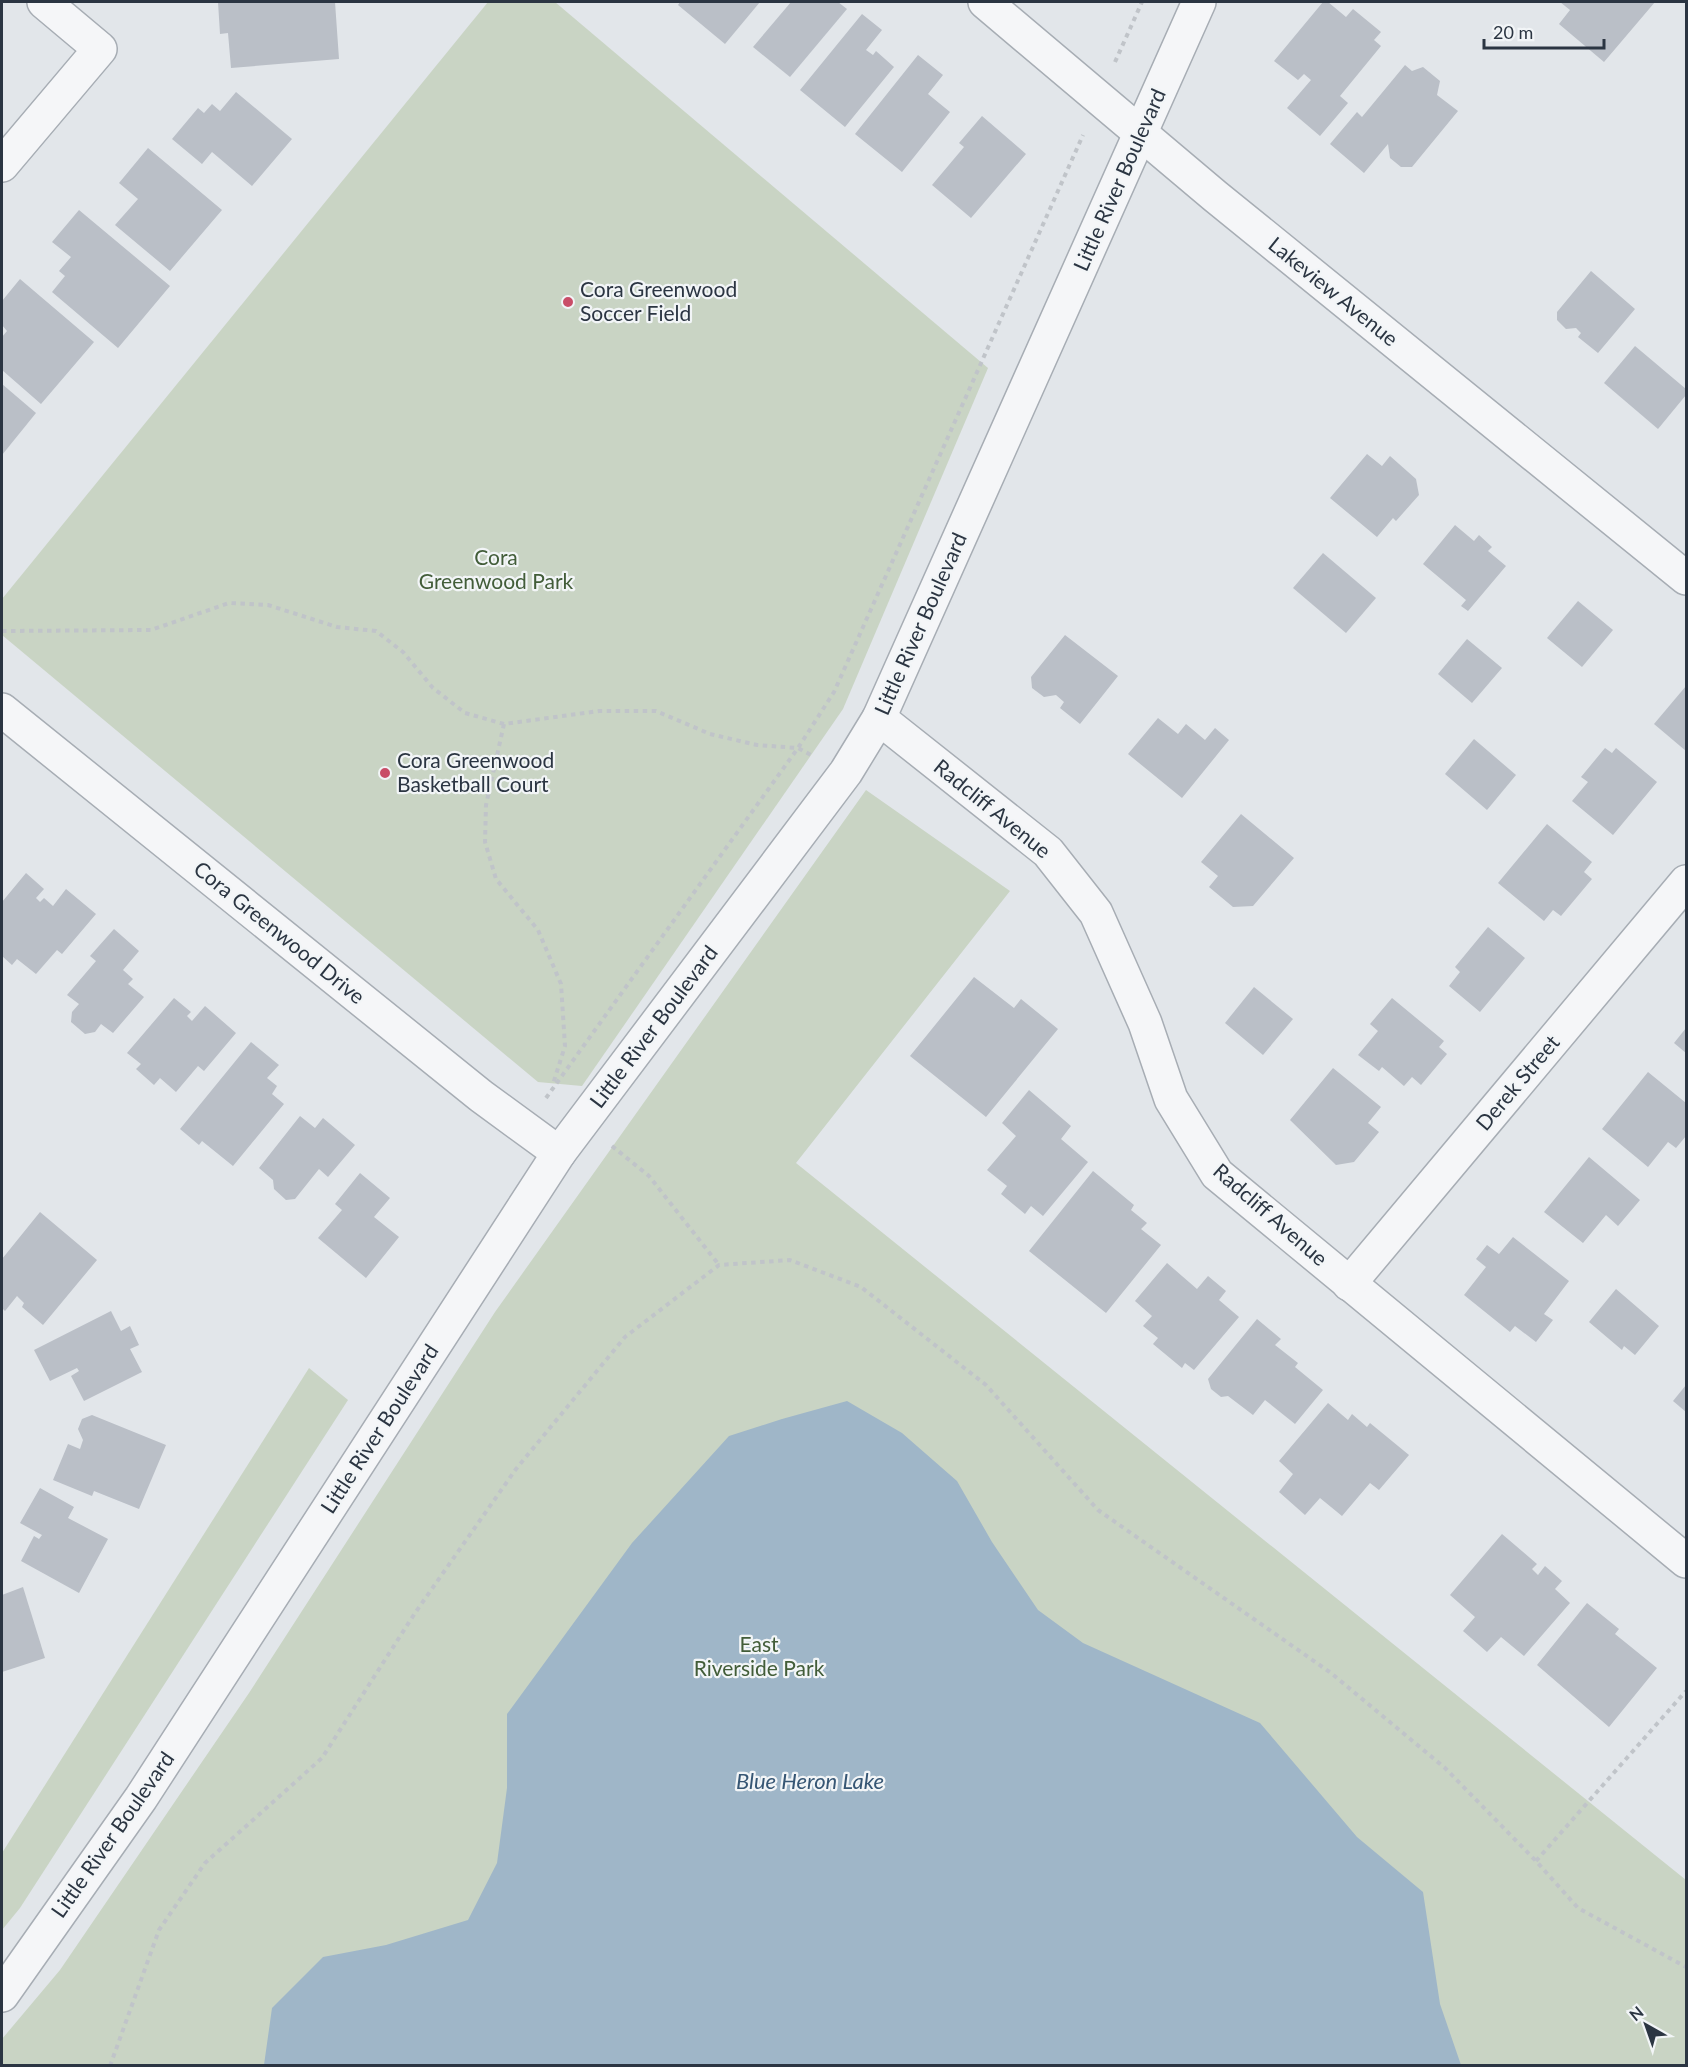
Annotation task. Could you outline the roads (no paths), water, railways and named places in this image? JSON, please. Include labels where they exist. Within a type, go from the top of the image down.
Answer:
[{"type":"street","points":[[2,165],[100,48],[44,2]]},
{"type":"street","name":"Lakeview Avenue","points":[[985,2],[1224,204],[1686,578]]},
{"type":"street","name":"Little River Boulevard","points":[[2,1995],[141,1798],[559,1154],[846,772],[879,718],[1199,2]]},
{"type":"street","name":"Radcliff Avenue","points":[[879,718],[1048,852],[1096,913],[1146,1023],[1171,1099],[1217,1174],[1686,1561]]},
{"type":"street","name":"Cora Greenwood Drive","points":[[5,719],[481,1096],[559,1154]]},
{"type":"street","name":"Derek Street","points":[[1349,1284],[1686,882]]},
{"type":"water","name":"Blue Heron Lake","points":[[847,1401],[902,1433],[957,1481],[992,1542],[1038,1610],[1083,1643],[1260,1723],[1357,1837],[1423,1892],[1440,2004],[1461,2065],[264,2065],[272,2008],[323,1957],[386,1945],[468,1920],[497,1863],[507,1788],[507,1714],[632,1543],[729,1436]]},
{"type":"place","name":"Cora Greenwood Soccer Field","points":[[568,302]]},
{"type":"place","name":"Cora Greenwood Basketball Court","points":[[385,773]]},
{"type":"park label","name":"Cora Greenwood Park","points":[[496,570]]},
{"type":"park label","name":"East Riverside Park","points":[[759,1657]]}]
